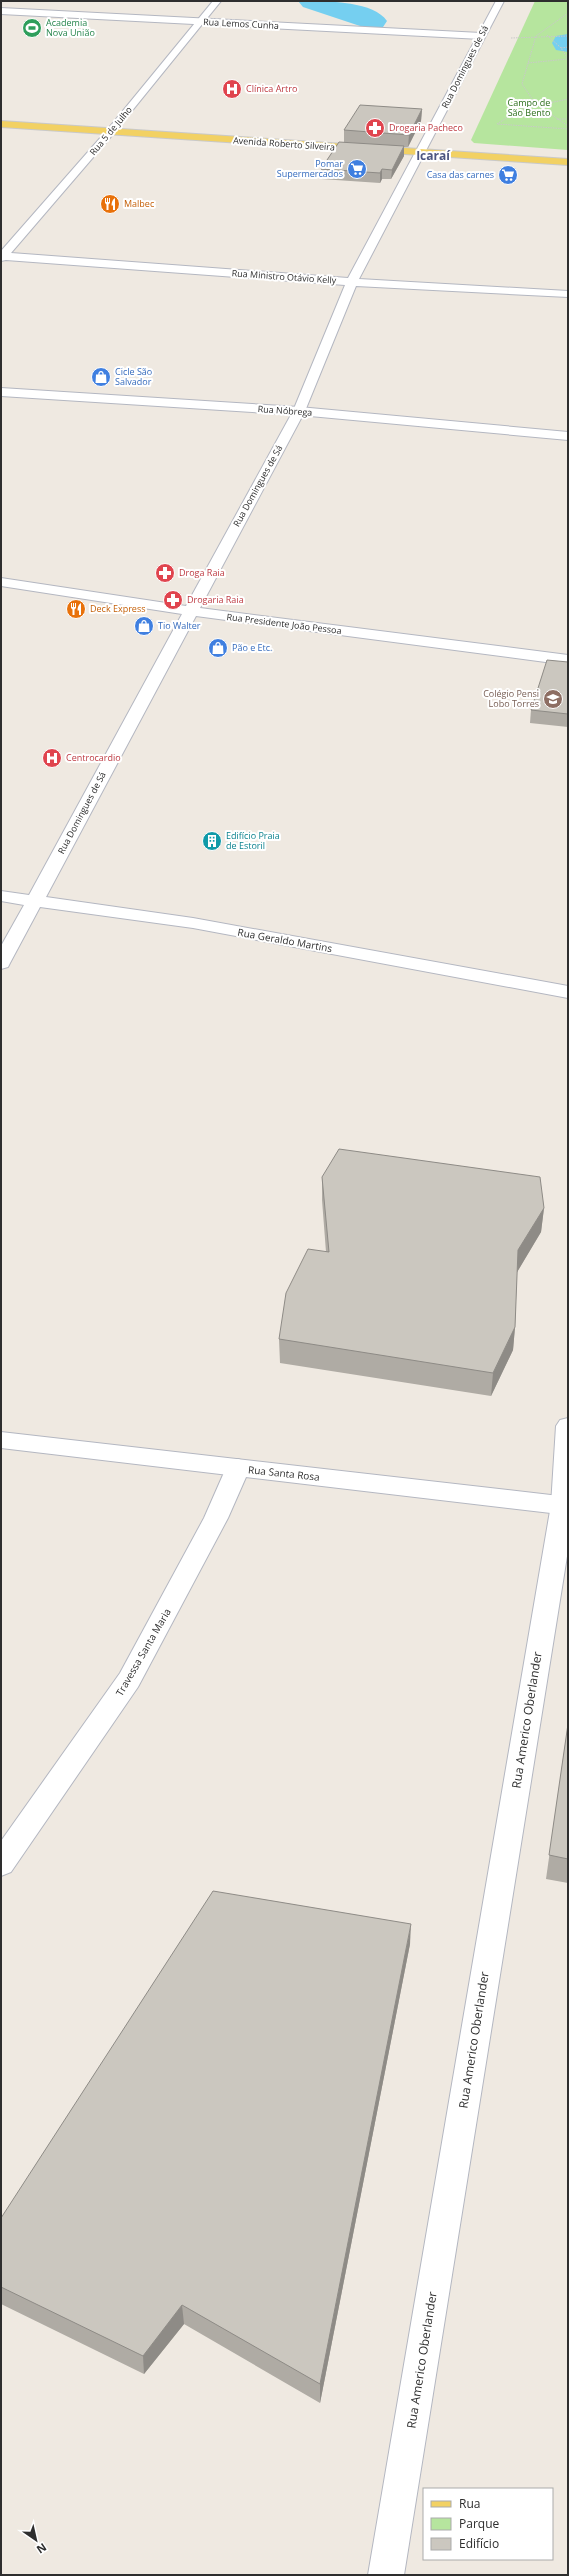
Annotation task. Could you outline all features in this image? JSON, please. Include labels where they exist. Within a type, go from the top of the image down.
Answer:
[{"type":"main road","name":"Avenida Roberto Silveira","points":[[1,124],[568,162]]},
{"type":"street","name":"Rua 5 de Julho","points":[[2,257],[112,131],[217,1]]},
{"type":"street","name":"Rua Domingues de Sá","points":[[1,963],[35,902],[189,611],[299,411],[352,282],[422,153],[500,1]]},
{"type":"street","name":"Rua Lemos Cunha","points":[[1,11],[481,36]]},
{"type":"street","name":"Rua Ministro Otávio Kelly","points":[[2,257],[352,282],[568,294]]},
{"type":"street","name":"Rua Nóbrega","points":[[1,392],[299,411],[568,436]]},
{"type":"street","name":"Rua Presidente João Pessoa","points":[[1,582],[189,611],[568,660]]},
{"type":"street","name":"Rua Geraldo Martins","points":[[1,896],[35,902],[193,923],[568,992]]},
{"type":"street","name":"Rua Americo Oberlander","points":[[386,2575],[565,1506],[568,1426]]},
{"type":"street","name":"Rua Santa Rosa","points":[[1,1440],[565,1506]]},
{"type":"street","name":"Travessa Santa Maria","points":[[1,1864],[129,1680],[216,1518],[238,1468]]},
{"type":"path","points":[[568,13],[536,36],[522,84],[535,102],[555,119],[568,127]]},
{"type":"path","points":[[528,63],[568,59],[561,48],[547,35],[568,36]]},
{"type":"path","points":[[561,48],[568,47]]},
{"type":"path","points":[[568,99],[535,102],[505,116],[497,124],[568,127]]},
{"type":"path","points":[[555,119],[568,119]]},
{"type":"green space","name":"Campo de São Bento","points":[[535,1],[568,1],[568,150],[474,143],[471,140]]},
{"type":"building","points":[[360,105],[422,109],[409,135],[344,130]]},
{"type":"building","points":[[339,142],[404,146],[392,170],[382,169],[380,173],[321,169]]},
{"type":"building","name":"Colégio Pensi Lobo Torres","points":[[547,660],[568,662],[568,714],[531,710]]},
{"type":"building","points":[[339,1149],[540,1177],[544,1208],[518,1250],[515,1327],[493,1373],[279,1339],[286,1293],[308,1249],[329,1252],[322,1177]]},
{"type":"building","points":[[568,1724],[568,1859],[549,1855]]},
{"type":"building","points":[[213,1891],[411,1924],[320,2384],[182,2305],[143,2356],[1,2287],[1,2218]]},
{"type":"waterway","points":[[313,1],[372,21]]},
{"type":"place","name":"Academia Nova União","points":[[32,28]]},
{"type":"place","name":"Clínica Artro","points":[[232,89]]},
{"type":"place","name":"Drogaria Pacheco","points":[[375,128]]},
{"type":"place","name":"Pomar Supermercados","points":[[357,169]]},
{"type":"place","name":"Casa das carnes","points":[[508,175]]},
{"type":"place","name":"Malbec","points":[[110,204]]},
{"type":"place","name":"Cicle São Salvador","points":[[101,377]]},
{"type":"place","name":"Droga Raia","points":[[165,573]]},
{"type":"place","name":"Drogaria Raia","points":[[173,600]]},
{"type":"place","name":"Deck Express","points":[[76,609]]},
{"type":"place","name":"Tio Walter","points":[[144,626]]},
{"type":"place","name":"Pão e Etc.","points":[[218,648]]},
{"type":"place","name":"Colégio Pensi Lobo Torres","points":[[553,699]]},
{"type":"place","name":"Centrocardio","points":[[52,758]]},
{"type":"place","name":"Edifício Praia de Estoril","points":[[212,841]]},
{"type":"district","name":"Icaraí","points":[[433,156]]}]
